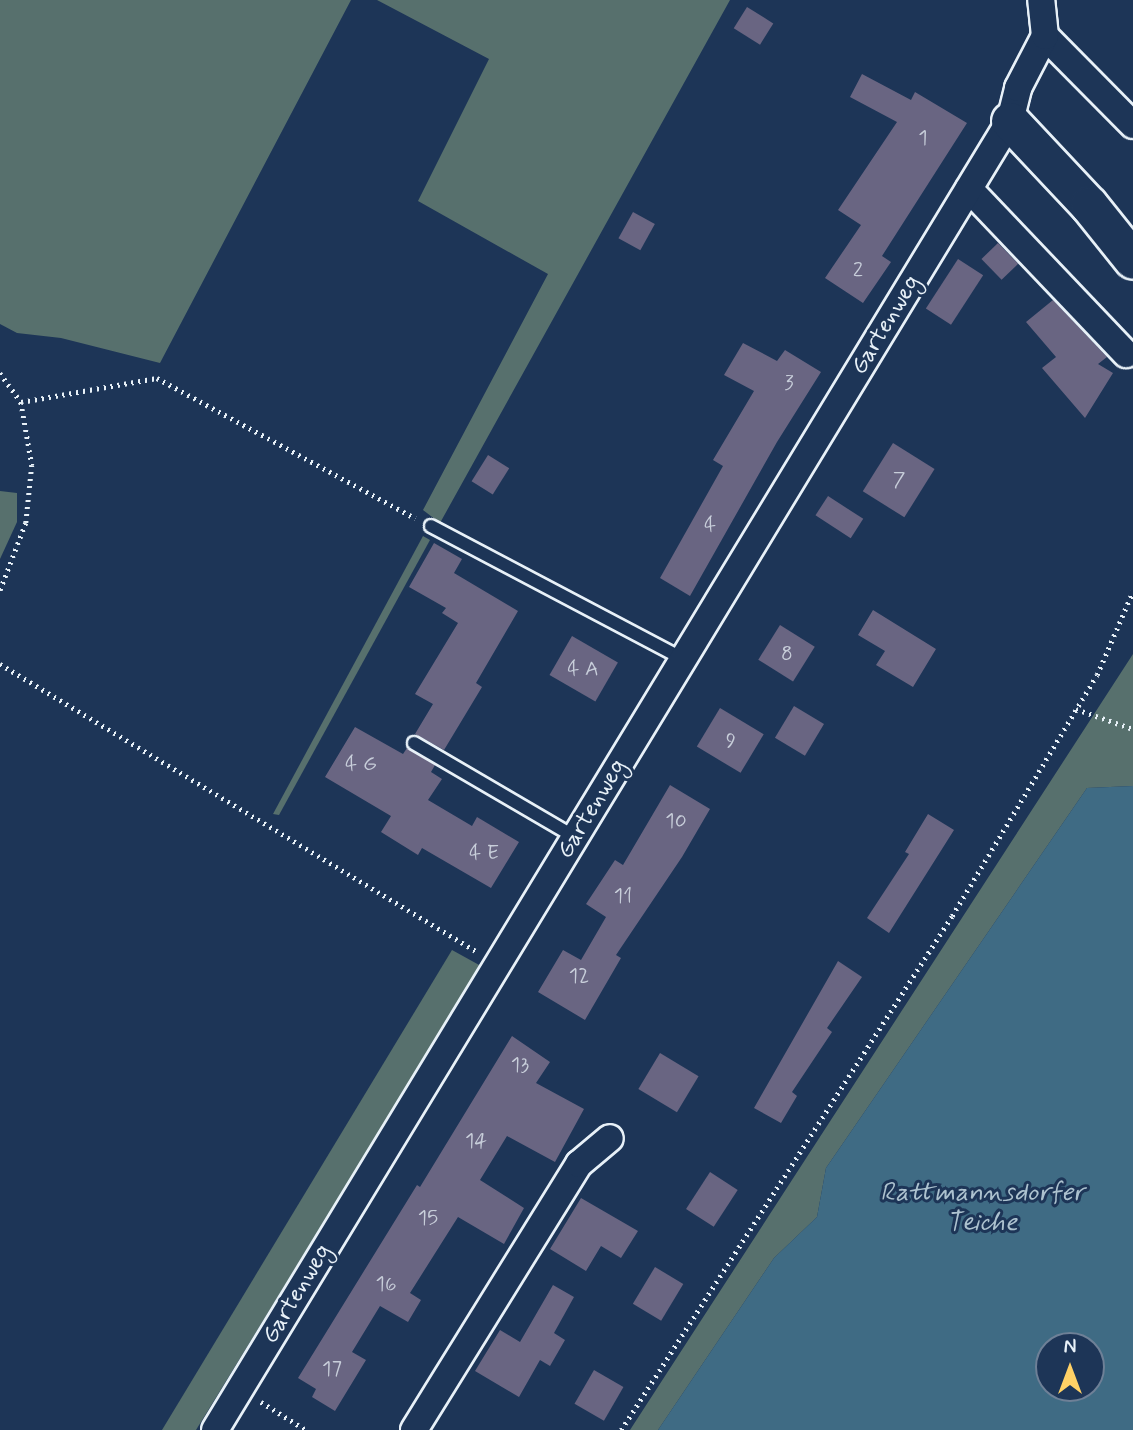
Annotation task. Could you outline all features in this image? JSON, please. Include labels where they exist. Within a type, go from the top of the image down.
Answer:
[{"type":"main road","points":[[1010,121],[1089,205],[1133,260]]},
{"type":"street","points":[[1041,0],[1045,36],[1133,125]]},
{"type":"street","name":"Gartenweg","points":[[215,1430],[1010,121],[1018,88],[1045,36]]},
{"type":"street","points":[[969,189],[1126,354]]},
{"type":"street","points":[[414,1430],[579,1164],[610,1138]]},
{"type":"lane","points":[[431,526],[683,659]]},
{"type":"lane","points":[[414,743],[575,837]]},
{"type":"path","points":[[0,373],[21,401],[32,465],[26,523],[0,591]]},
{"type":"path","points":[[21,401],[157,378],[431,526]]},
{"type":"path","points":[[621,1430],[952,916],[1097,675],[1133,591]]},
{"type":"path","points":[[0,664],[497,965]]},
{"type":"path","points":[[1076,709],[1133,729]]},
{"type":"path","points":[[240,1389],[306,1430]]},
{"type":"green space","points":[[0,0],[351,0],[160,363],[61,338],[17,333],[0,324]]},
{"type":"green space","points":[[377,0],[730,0],[440,523],[423,510],[548,274],[418,201],[489,59]]},
{"type":"green space","points":[[0,491],[17,493],[17,522],[0,559]]},
{"type":"green space","points":[[423,536],[430,540],[279,815],[273,814]]},
{"type":"green space","points":[[1133,654],[1133,786],[1087,788],[826,1168],[817,1217],[774,1258],[658,1430],[630,1430]]},
{"type":"green space","points":[[452,950],[481,966],[196,1430],[162,1430]]},
{"type":"water","name":"Rattmannsdorfer Teiche","points":[[1133,786],[1133,1430],[658,1430],[774,1258],[817,1217],[826,1168],[1087,788]]},
{"type":"building","points":[[747,7],[773,23],[760,45],[734,28]]},
{"type":"building","points":[[862,74],[911,100],[915,92],[967,123],[882,256],[891,262],[863,303],[825,278],[861,225],[838,210],[897,122],[850,97]]},
{"type":"building","points":[[633,212],[655,224],[640,250],[618,238]]},
{"type":"building","points":[[998,243],[1018,264],[1002,280],[981,259]]},
{"type":"building","points":[[958,259],[983,275],[951,325],[926,308]]},
{"type":"building","points":[[1053,300],[1107,357],[1098,364],[1113,373],[1085,418],[1042,368],[1056,357],[1026,322]]},
{"type":"building","points":[[743,343],[777,361],[785,350],[821,372],[777,442],[690,596],[660,578],[723,466],[713,460],[754,391],[724,375]]},
{"type":"building","points":[[893,443],[935,469],[904,517],[863,491]]},
{"type":"building","points":[[488,455],[509,468],[493,495],[472,481]]},
{"type":"building","points":[[828,496],[863,519],[851,538],[815,515]]},
{"type":"building","points":[[434,543],[462,559],[454,573],[518,611],[476,683],[482,687],[444,750],[415,734],[433,704],[415,694],[458,623],[442,613],[446,608],[409,587]]},
{"type":"building","points":[[873,610],[936,649],[913,687],[876,665],[885,651],[858,635]]},
{"type":"building","points":[[780,625],[815,647],[793,681],[758,660]]},
{"type":"building","points":[[572,636],[618,662],[595,701],[550,675]]},
{"type":"building","points":[[794,706],[824,724],[805,756],[775,738]]},
{"type":"building","points":[[720,708],[764,734],[741,773],[697,747]]},
{"type":"building","points":[[355,727],[403,754],[407,748],[435,765],[431,772],[442,779],[428,800],[472,826],[477,817],[519,842],[491,888],[422,848],[418,855],[381,832],[391,816],[325,777]]},
{"type":"building","points":[[670,785],[710,809],[682,857],[616,955],[621,958],[585,1020],[538,992],[563,950],[581,960],[606,917],[586,904],[615,860],[623,865]]},
{"type":"building","points":[[928,814],[954,830],[889,933],[867,918],[909,854],[905,852]]},
{"type":"building","points":[[838,961],[862,977],[827,1028],[832,1032],[792,1092],[797,1096],[781,1123],[754,1108]]},
{"type":"building","points":[[512,1036],[550,1062],[536,1083],[584,1109],[555,1162],[507,1136],[480,1180],[524,1208],[504,1244],[458,1217],[410,1293],[421,1300],[408,1322],[380,1306],[352,1352],[366,1360],[335,1411],[312,1397],[316,1389],[298,1378],[417,1185],[420,1187]]},
{"type":"building","points":[[660,1053],[699,1076],[677,1112],[638,1089]]},
{"type":"building","points":[[710,1172],[738,1190],[714,1227],[686,1209]]},
{"type":"building","points":[[581,1198],[638,1231],[621,1258],[601,1246],[586,1271],[550,1249]]},
{"type":"building","points":[[655,1267],[683,1284],[661,1321],[633,1304]]},
{"type":"building","points":[[553,1285],[574,1297],[554,1333],[565,1340],[550,1366],[540,1360],[519,1397],[475,1371],[500,1330],[520,1342]]},
{"type":"building","points":[[594,1370],[623,1387],[604,1421],[574,1404]]}]
